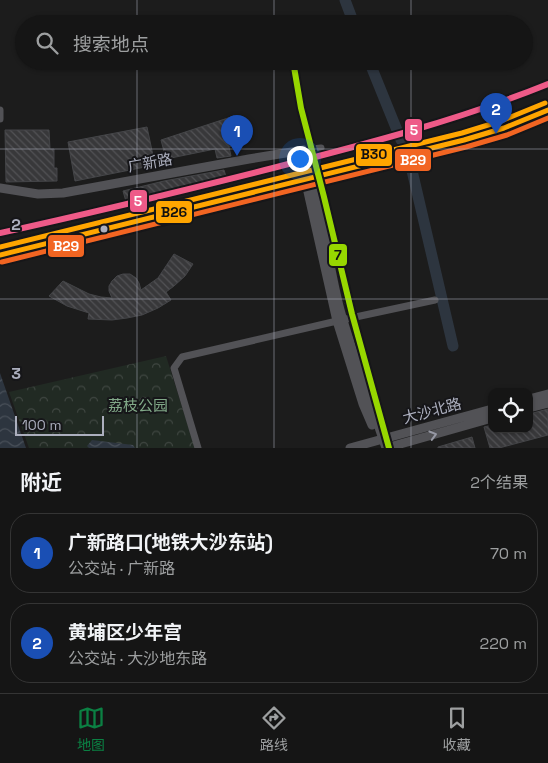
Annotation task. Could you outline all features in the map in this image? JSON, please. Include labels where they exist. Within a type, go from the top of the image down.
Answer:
[{"type":"main road","points":[[0,255],[466,134],[499,124],[548,103]]},
{"type":"main road","points":[[0,248],[475,137],[510,126],[548,110]]},
{"type":"street","points":[[0,110],[0,119]]},
{"type":"street","points":[[321,148],[300,151],[336,290],[340,320],[363,404],[383,442]]},
{"type":"street","name":"广新路","points":[[0,188],[38,194],[63,193],[300,151]]},
{"type":"street","points":[[198,448],[174,368],[182,357],[434,300]]},
{"type":"street","points":[[533,398],[548,394]]},
{"type":"street","points":[[533,407],[548,403]]},
{"type":"street","name":"大沙北路","points":[[383,442],[488,410]]},
{"type":"street","name":"大沙北路","points":[[350,448],[488,419]]},
{"type":"green space","name":"荔枝公园","points":[[166,356],[195,448],[29,448],[9,392]]},
{"type":"water","points":[[0,373],[26,448],[0,448]]},
{"type":"water","points":[[92,440],[133,445],[135,448],[89,448],[87,446]]},
{"type":"building","points":[[234,116],[239,144],[229,147],[231,156],[217,158],[215,149],[166,159],[161,140]]},
{"type":"building","points":[[147,127],[155,165],[75,181],[68,142]]},
{"type":"building","points":[[5,130],[49,130],[50,149],[54,149],[54,168],[57,168],[57,181],[6,182]]},
{"type":"building","points":[[224,170],[227,180],[127,205],[123,191],[164,181]]},
{"type":"building","points":[[323,195],[325,195],[350,303],[345,304]]},
{"type":"building","points":[[174,254],[193,264],[185,276],[166,292],[171,300],[142,315],[112,320],[88,319],[89,313],[67,306],[49,296],[63,281],[89,294],[112,298],[109,286],[117,276],[123,274],[130,274],[136,278],[141,290],[158,278]]},
{"type":"building","points":[[548,409],[548,435],[499,448],[490,448],[484,427],[488,426],[488,433],[533,433],[533,413]]},
{"type":"building","points":[[472,437],[475,448],[438,448],[438,447]]},
{"type":"waterway","points":[[345,0],[351,15]]},
{"type":"waterway","points":[[373,70],[401,140]]},
{"type":"waterway","points":[[410,162],[453,346]]},
{"type":"transit line","name":"7","points":[[295,70],[301,108],[352,314],[389,448]]},
{"type":"transit line","name":"5","points":[[0,233],[343,150],[481,109],[548,84]]},
{"type":"transit line","name":"B30","points":[[0,247],[462,133],[501,121],[545,103]]},
{"type":"transit line","name":"B26","points":[[0,255],[464,140],[504,128],[548,110]]},
{"type":"transit line","name":"B29","points":[[2,262],[466,147],[507,135],[548,118]]},
{"type":"place","name":"黄埔区少年宫","points":[[496,134]]},
{"type":"place","name":"广新路口(地铁大沙东站)","points":[[237,156]]}]
